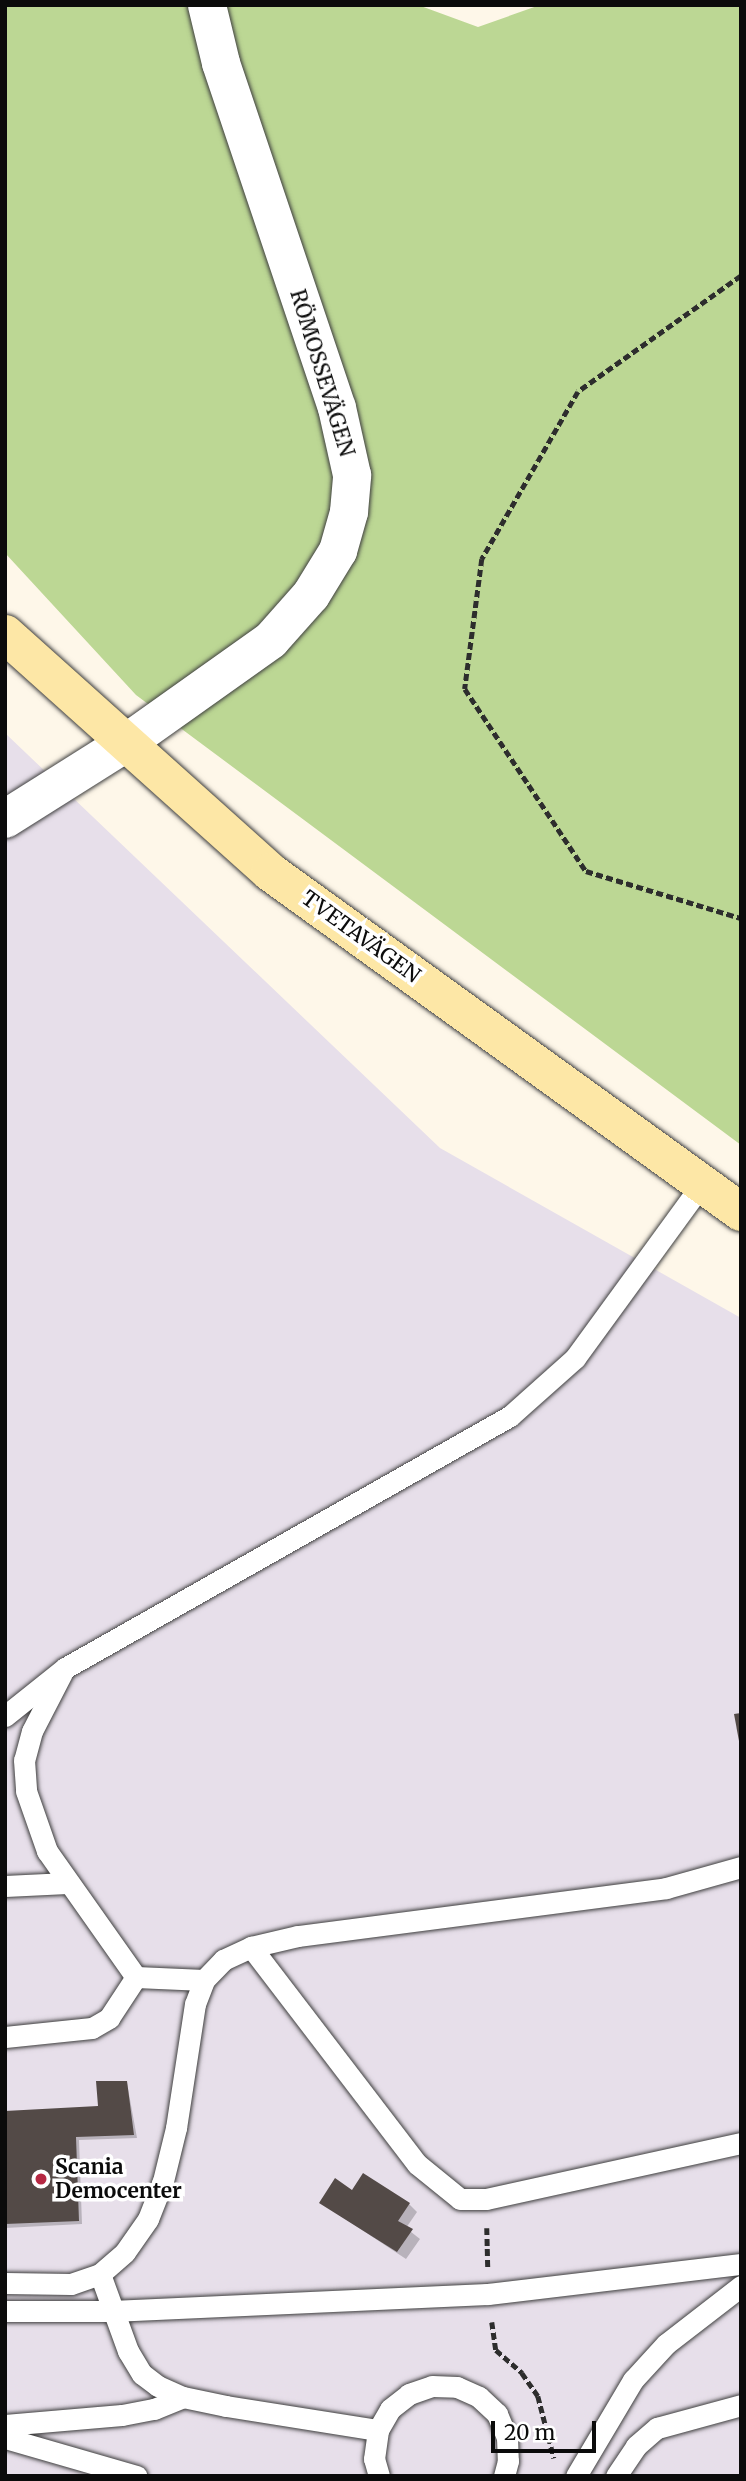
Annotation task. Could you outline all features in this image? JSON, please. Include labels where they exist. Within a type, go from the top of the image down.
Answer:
[{"type":"main road","name":"TVETAVÄGEN","points":[[5,634],[129,741],[270,872],[741,1212]]},
{"type":"street","name":"RÖMOSSEVÄGEN","points":[[5,819],[129,741],[271,640],[311,595],[338,551],[349,512],[352,475],[337,408],[221,63],[207,5]]},
{"type":"lane","points":[[5,1716],[65,1668],[510,1416],[575,1358],[702,1184]]},
{"type":"lane","points":[[65,1668],[32,1731],[24,1760],[26,1791],[34,1820],[67,1883],[136,1977]]},
{"type":"lane","points":[[5,2283],[71,2284],[100,2274],[125,2252],[148,2219],[163,2181],[176,2128],[186,2046],[204,1980],[223,1960],[251,1947],[298,1936],[666,1888],[741,1867]]},
{"type":"lane","points":[[5,1886],[67,1883]]},
{"type":"lane","points":[[251,1947],[416,2164],[460,2199],[486,2199],[741,2143]]},
{"type":"lane","points":[[136,1977],[204,1980]]},
{"type":"lane","points":[[5,2038],[92,2028],[109,2018],[136,1977]]},
{"type":"lane","points":[[5,2311],[111,2311],[488,2294],[741,2264]]},
{"type":"lane","points":[[100,2274],[111,2311],[142,2374],[183,2397],[299,2421],[378,2430]]},
{"type":"lane","points":[[567,2472],[633,2379],[666,2344],[741,2287]]},
{"type":"lane","points":[[379,2476],[374,2459],[378,2430],[390,2409],[409,2393],[432,2386],[457,2387],[479,2397],[497,2414],[507,2437],[508,2461],[504,2476]]},
{"type":"lane","points":[[5,2425],[122,2415],[154,2409],[183,2397]]},
{"type":"lane","points":[[616,2476],[636,2446],[657,2428],[741,2405]]},
{"type":"lane","points":[[5,2438],[137,2476]]},
{"type":"path","points":[[741,276],[578,392],[482,559],[465,689],[586,871],[741,918]]},
{"type":"path","points":[[486,2199],[488,2294],[496,2350],[522,2373],[538,2396],[567,2472]]},
{"type":"shaded area","points":[[5,733],[440,1148],[741,1318],[741,2476],[5,2476]]},
{"type":"green space","points":[[5,5],[418,5],[478,27],[540,5],[741,5],[741,1145],[136,695],[5,553]]},
{"type":"building","points":[[741,1713],[741,1741],[739,1741],[734,1714]]},
{"type":"building","name":"Scania Democenter","points":[[96,2081],[127,2081],[134,2135],[76,2137],[79,2221],[5,2224],[5,2111],[98,2106]]},
{"type":"building","points":[[363,2173],[410,2203],[398,2221],[413,2229],[397,2252],[319,2203],[335,2178],[352,2190]]},
{"type":"place","name":"Scania Democenter","points":[[41,2179]]}]
